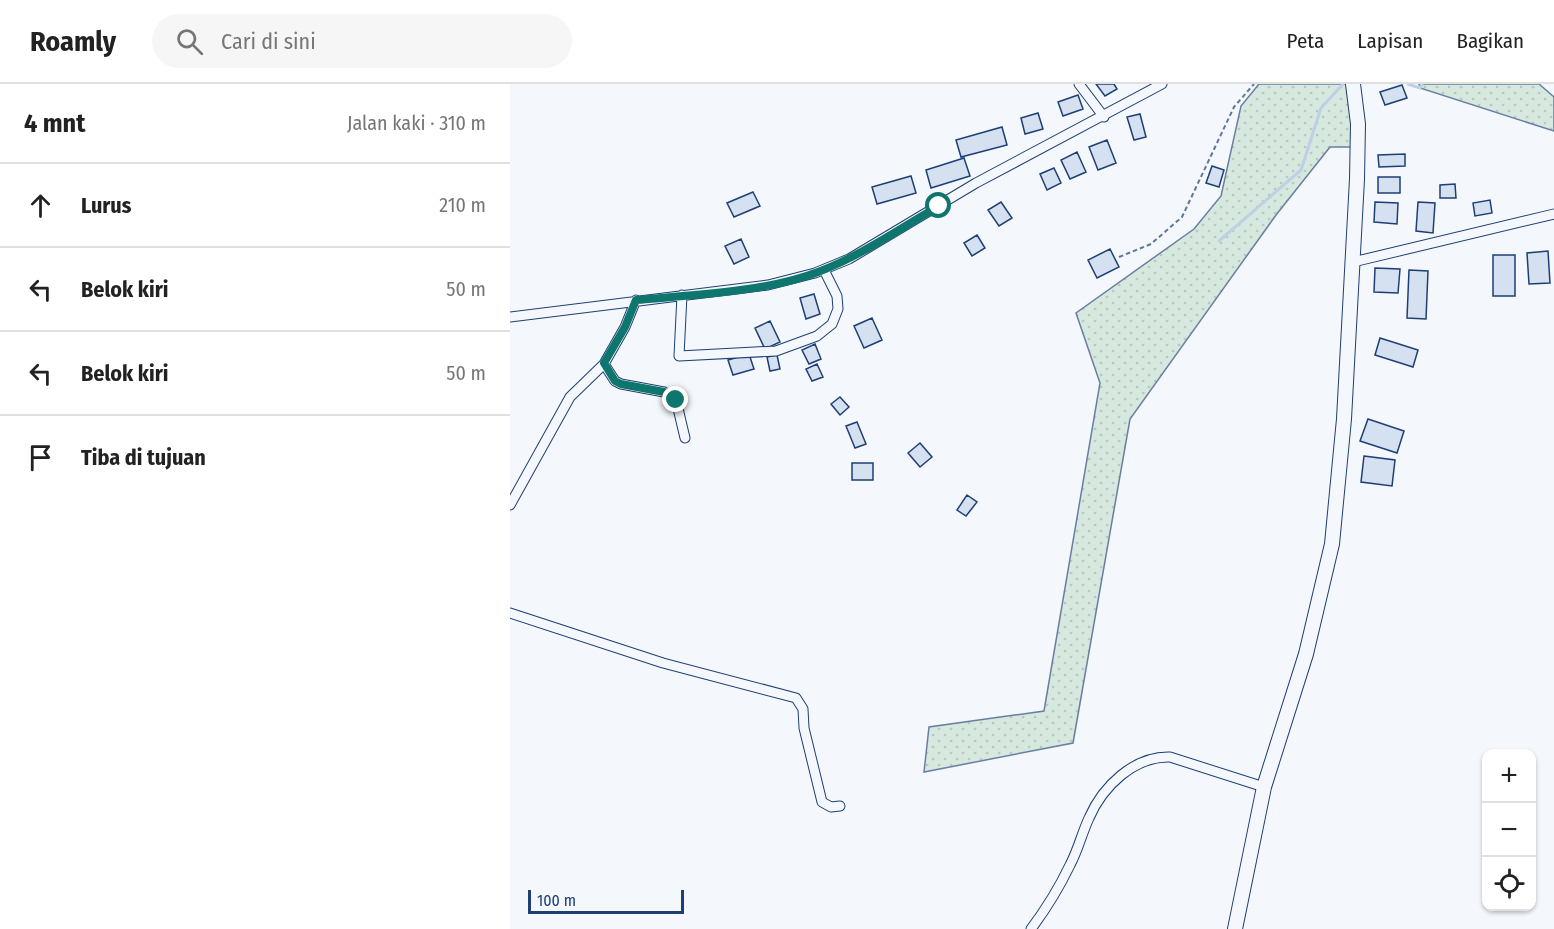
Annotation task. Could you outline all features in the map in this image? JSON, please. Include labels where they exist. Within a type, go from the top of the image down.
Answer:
[{"type":"street","points":[[1079,84],[1104,117]]},
{"type":"street","points":[[510,317],[768,285],[824,270],[849,259],[1053,141],[1104,117],[1161,84]]},
{"type":"street","points":[[1235,929],[1264,787],[1306,654],[1332,544],[1344,419],[1359,142],[1353,84]]},
{"type":"street","points":[[1353,262],[1554,214]]},
{"type":"street","points":[[682,295],[679,356],[776,351],[817,336],[832,324],[838,303],[824,270]]},
{"type":"street","points":[[510,505],[570,397],[604,363],[625,327],[636,300]]},
{"type":"street","points":[[604,363],[615,381],[664,392],[676,400],[685,438]]},
{"type":"street","points":[[510,613],[653,661],[796,698],[803,709],[804,728],[822,802],[831,807],[840,806]]},
{"type":"street","points":[[1032,929],[1072,863],[1090,815],[1113,783],[1136,764],[1154,757],[1170,757],[1264,787]]},
{"type":"path","points":[[1119,257],[1151,244],[1182,217],[1234,106],[1254,84]]},
{"type":"shaded area","points":[[1259,84],[1356,84],[1361,147],[1330,147],[1276,215],[1130,419],[1073,743],[924,772],[929,727],[1044,711],[1100,383],[1076,313],[1194,229],[1221,196],[1241,106]]},
{"type":"shaded area","points":[[1419,84],[1539,84],[1554,97],[1554,131],[1420,88]]},
{"type":"building","points":[[1096,84],[1114,84],[1117,89],[1105,96]]},
{"type":"building","points":[[1402,85],[1407,98],[1385,105],[1380,92]]},
{"type":"building","points":[[1078,95],[1083,109],[1063,116],[1058,102]]},
{"type":"building","points":[[1038,113],[1043,129],[1025,134],[1021,118]]},
{"type":"building","points":[[1140,114],[1146,137],[1134,140],[1127,117]]},
{"type":"building","points":[[1002,127],[1007,145],[961,157],[956,140]]},
{"type":"building","points":[[1107,140],[1116,163],[1098,170],[1089,147]]},
{"type":"building","points":[[1077,152],[1086,172],[1070,179],[1061,160]]},
{"type":"building","points":[[1405,154],[1405,166],[1379,167],[1378,155]]},
{"type":"building","points":[[964,158],[970,176],[931,188],[926,170]]},
{"type":"building","points":[[1212,166],[1224,170],[1219,187],[1206,183]]},
{"type":"building","points":[[1054,168],[1061,183],[1047,190],[1040,174]]},
{"type":"building","points":[[911,176],[916,193],[877,204],[872,187]]},
{"type":"building","points":[[1378,177],[1400,177],[1400,193],[1378,193]]},
{"type":"building","points":[[1455,184],[1456,198],[1440,198],[1440,185]]},
{"type":"building","points":[[753,192],[760,206],[734,217],[727,203]]},
{"type":"building","points":[[1490,200],[1492,213],[1475,216],[1473,203]]},
{"type":"building","points":[[1001,202],[1012,218],[999,226],[988,210]]},
{"type":"building","points":[[1375,202],[1398,203],[1397,224],[1374,222]]},
{"type":"building","points":[[1418,202],[1435,203],[1433,233],[1416,231]]},
{"type":"building","points":[[977,235],[985,248],[972,256],[964,243]]},
{"type":"building","points":[[741,239],[749,257],[734,264],[725,246]]},
{"type":"building","points":[[1110,249],[1119,267],[1097,278],[1088,260]]},
{"type":"building","points":[[1548,251],[1550,283],[1529,284],[1527,253]]},
{"type":"building","points":[[1493,255],[1515,255],[1515,296],[1493,296]]},
{"type":"building","points":[[1375,268],[1400,269],[1398,293],[1374,292]]},
{"type":"building","points":[[1409,270],[1428,271],[1426,319],[1407,318]]},
{"type":"building","points":[[814,294],[820,314],[806,319],[800,298]]},
{"type":"building","points":[[872,318],[882,340],[864,348],[854,326]]},
{"type":"building","points":[[770,321],[780,342],[765,349],[755,328]]},
{"type":"building","points":[[1380,338],[1418,350],[1413,367],[1375,355]]},
{"type":"building","points":[[815,344],[821,359],[809,364],[802,350]]},
{"type":"building","points":[[749,354],[754,369],[733,375],[728,360]]},
{"type":"building","points":[[777,355],[780,369],[770,371],[767,357]]},
{"type":"building","points":[[817,364],[823,377],[812,381],[806,369]]},
{"type":"building","points":[[840,397],[849,407],[840,415],[831,404]]},
{"type":"building","points":[[1368,419],[1404,431],[1397,453],[1360,441]]},
{"type":"building","points":[[857,422],[866,444],[855,448],[846,426]]},
{"type":"building","points":[[920,443],[932,457],[920,467],[908,453]]},
{"type":"building","points":[[1364,456],[1395,460],[1392,486],[1361,482]]},
{"type":"building","points":[[852,463],[873,463],[873,480],[852,480]]},
{"type":"building","points":[[967,495],[977,502],[966,516],[957,510]]},
{"type":"waterway","points":[[1219,241],[1301,170],[1321,108],[1343,84]]},
{"type":"waterway","points":[[1408,84],[1420,88],[1422,84]]},
{"type":"route","points":[[676,400],[664,392],[615,381],[604,363],[625,327],[636,300],[768,285],[815,273],[849,259],[939,206]]}]
